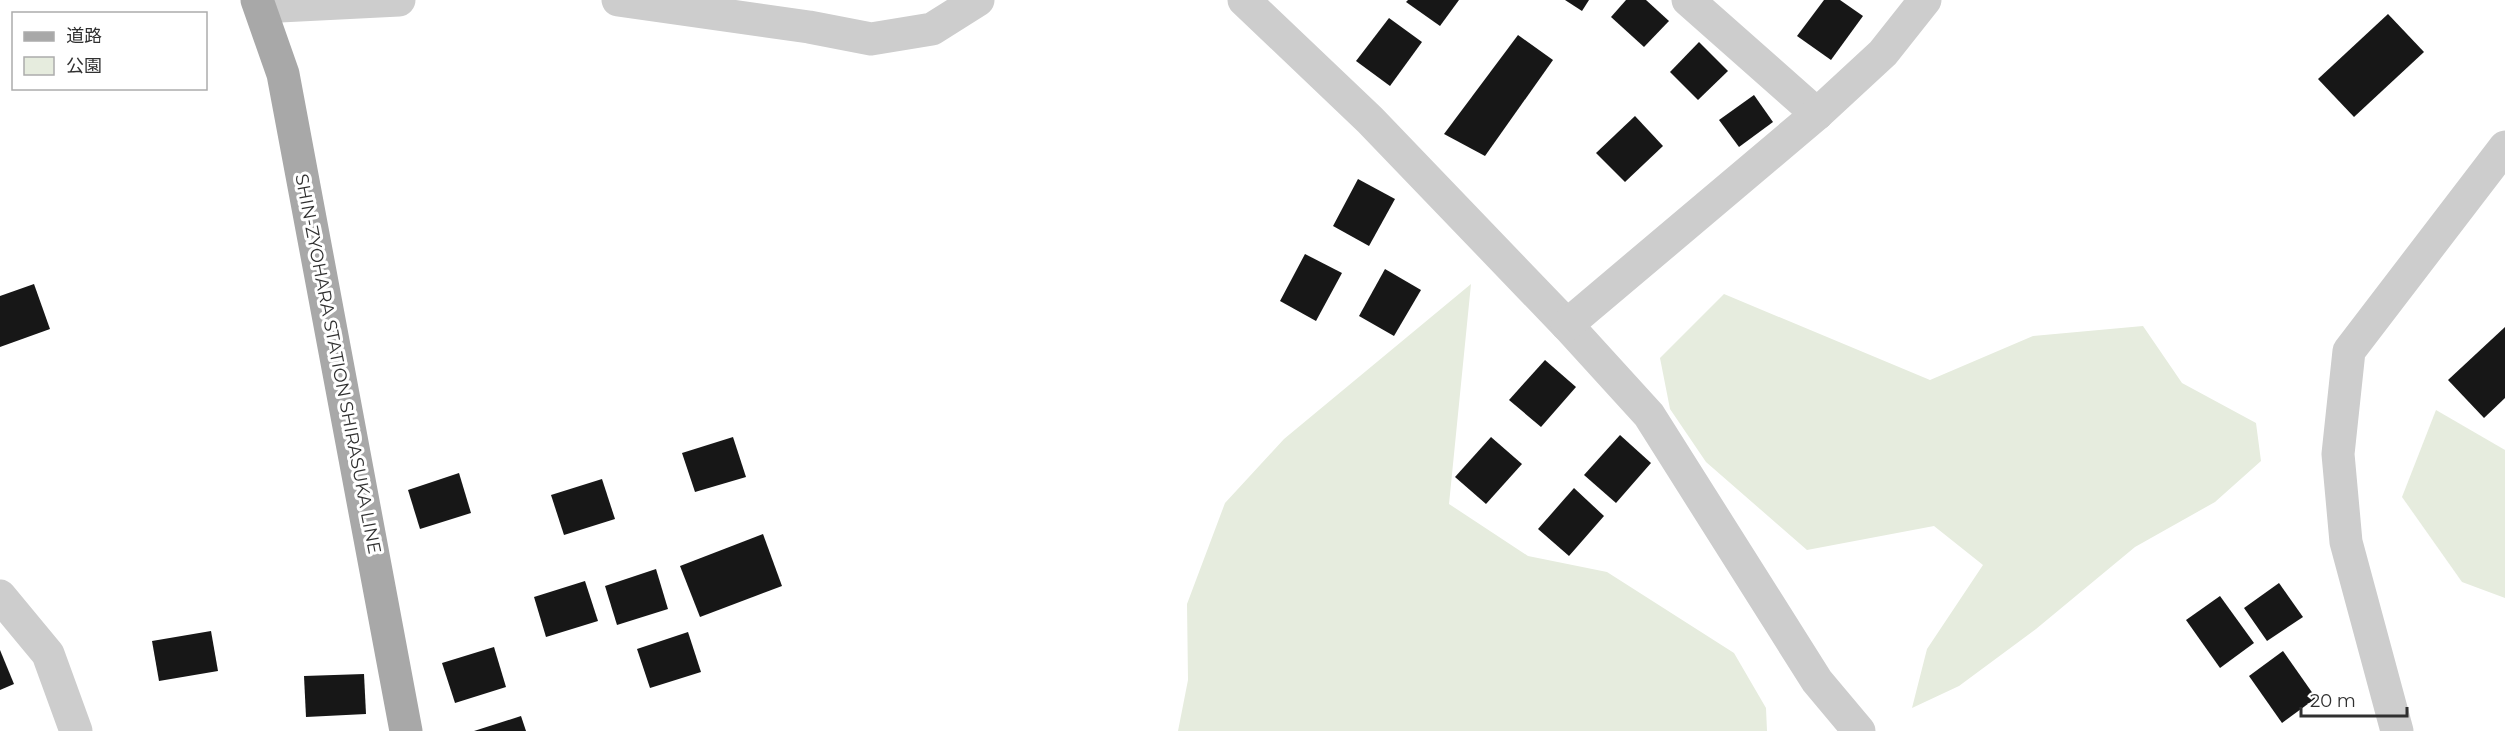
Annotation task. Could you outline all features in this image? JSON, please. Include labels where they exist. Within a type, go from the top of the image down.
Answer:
[{"type":"main road","name":"SHIN-ZYOHARA STATION SHIRASUKA LINE","points":[[259,4],[283,74],[406,731]]},
{"type":"street","points":[[259,4],[399,0]]},
{"type":"street","points":[[618,0],[809,27],[871,39],[932,29],[978,0]]},
{"type":"street","points":[[1244,0],[1370,120],[1567,325],[1649,415],[1817,681],[1859,731]]},
{"type":"street","points":[[1688,0],[1817,114]]},
{"type":"street","points":[[1567,325],[1817,114],[1882,53],[1925,0]]},
{"type":"street","points":[[2397,731],[2346,542],[2338,454],[2349,351],[2505,147]]},
{"type":"street","points":[[0,596],[48,654],[76,731]]},
{"type":"green space","points":[[1471,284],[1449,504],[1528,556],[1607,572],[1734,653],[1766,708],[1767,731],[1178,731],[1188,680],[1187,604],[1225,503],[1284,439]]},
{"type":"green space","points":[[1724,294],[1930,380],[2033,336],[2143,326],[2182,383],[2256,423],[2261,461],[2215,502],[2135,547],[2036,629],[1959,686],[1912,708],[1927,649],[1983,565],[1934,526],[1807,550],[1706,462],[1670,409],[1660,358]]},
{"type":"green space","points":[[2436,410],[2505,450],[2505,598],[2462,582],[2402,497]]},
{"type":"building","points":[[1408,0],[1459,0],[1440,26],[1406,2]]},
{"type":"building","points":[[1565,0],[1589,0],[1582,11]]},
{"type":"building","points":[[1626,0],[1646,0],[1669,21],[1644,47],[1611,17]]},
{"type":"building","points":[[1824,0],[1840,0],[1863,16],[1831,60],[1797,36]]},
{"type":"building","points":[[2388,14],[2424,52],[2354,117],[2318,79]]},
{"type":"building","points":[[1389,18],[1422,42],[1390,86],[1356,61]]},
{"type":"building","points":[[1518,35],[1553,60],[1485,156],[1444,134]]},
{"type":"building","points":[[1699,42],[1728,71],[1698,100],[1670,72]]},
{"type":"building","points":[[1754,95],[1773,122],[1739,147],[1719,120]]},
{"type":"building","points":[[1635,116],[1663,146],[1625,182],[1596,153]]},
{"type":"building","points":[[1358,179],[1395,199],[1369,246],[1333,226]]},
{"type":"building","points":[[1305,254],[1342,273],[1316,321],[1280,301]]},
{"type":"building","points":[[1385,269],[1421,290],[1394,336],[1359,316]]},
{"type":"building","points":[[34,284],[50,329],[0,347],[0,296]]},
{"type":"building","points":[[2505,327],[2505,398],[2484,418],[2448,380]]},
{"type":"building","points":[[1545,360],[1576,387],[1541,427],[1509,400]]},
{"type":"building","points":[[1620,435],[1651,463],[1616,503],[1584,475]]},
{"type":"building","points":[[733,437],[746,477],[695,492],[682,453]]},
{"type":"building","points":[[1491,437],[1522,464],[1486,504],[1455,477]]},
{"type":"building","points":[[459,473],[471,513],[420,529],[408,490]]},
{"type":"building","points":[[602,479],[615,519],[564,535],[551,495]]},
{"type":"building","points":[[1574,488],[1604,516],[1569,556],[1538,529]]},
{"type":"building","points":[[763,534],[782,586],[700,617],[680,566]]},
{"type":"building","points":[[656,569],[668,609],[617,625],[605,586]]},
{"type":"building","points":[[585,581],[598,621],[546,637],[534,597]]},
{"type":"building","points":[[2279,583],[2303,617],[2267,641],[2244,608]]},
{"type":"building","points":[[2220,596],[2254,643],[2220,668],[2186,620]]},
{"type":"building","points":[[211,631],[218,671],[159,681],[152,641]]},
{"type":"building","points":[[688,632],[701,672],[650,688],[637,649]]},
{"type":"building","points":[[494,647],[506,687],[455,703],[442,663]]},
{"type":"building","points":[[0,650],[14,684],[0,690]]},
{"type":"building","points":[[2283,651],[2316,698],[2282,723],[2249,676]]},
{"type":"building","points":[[364,674],[366,714],[306,717],[304,676]]},
{"type":"building","points":[[521,716],[526,731],[474,731]]}]
